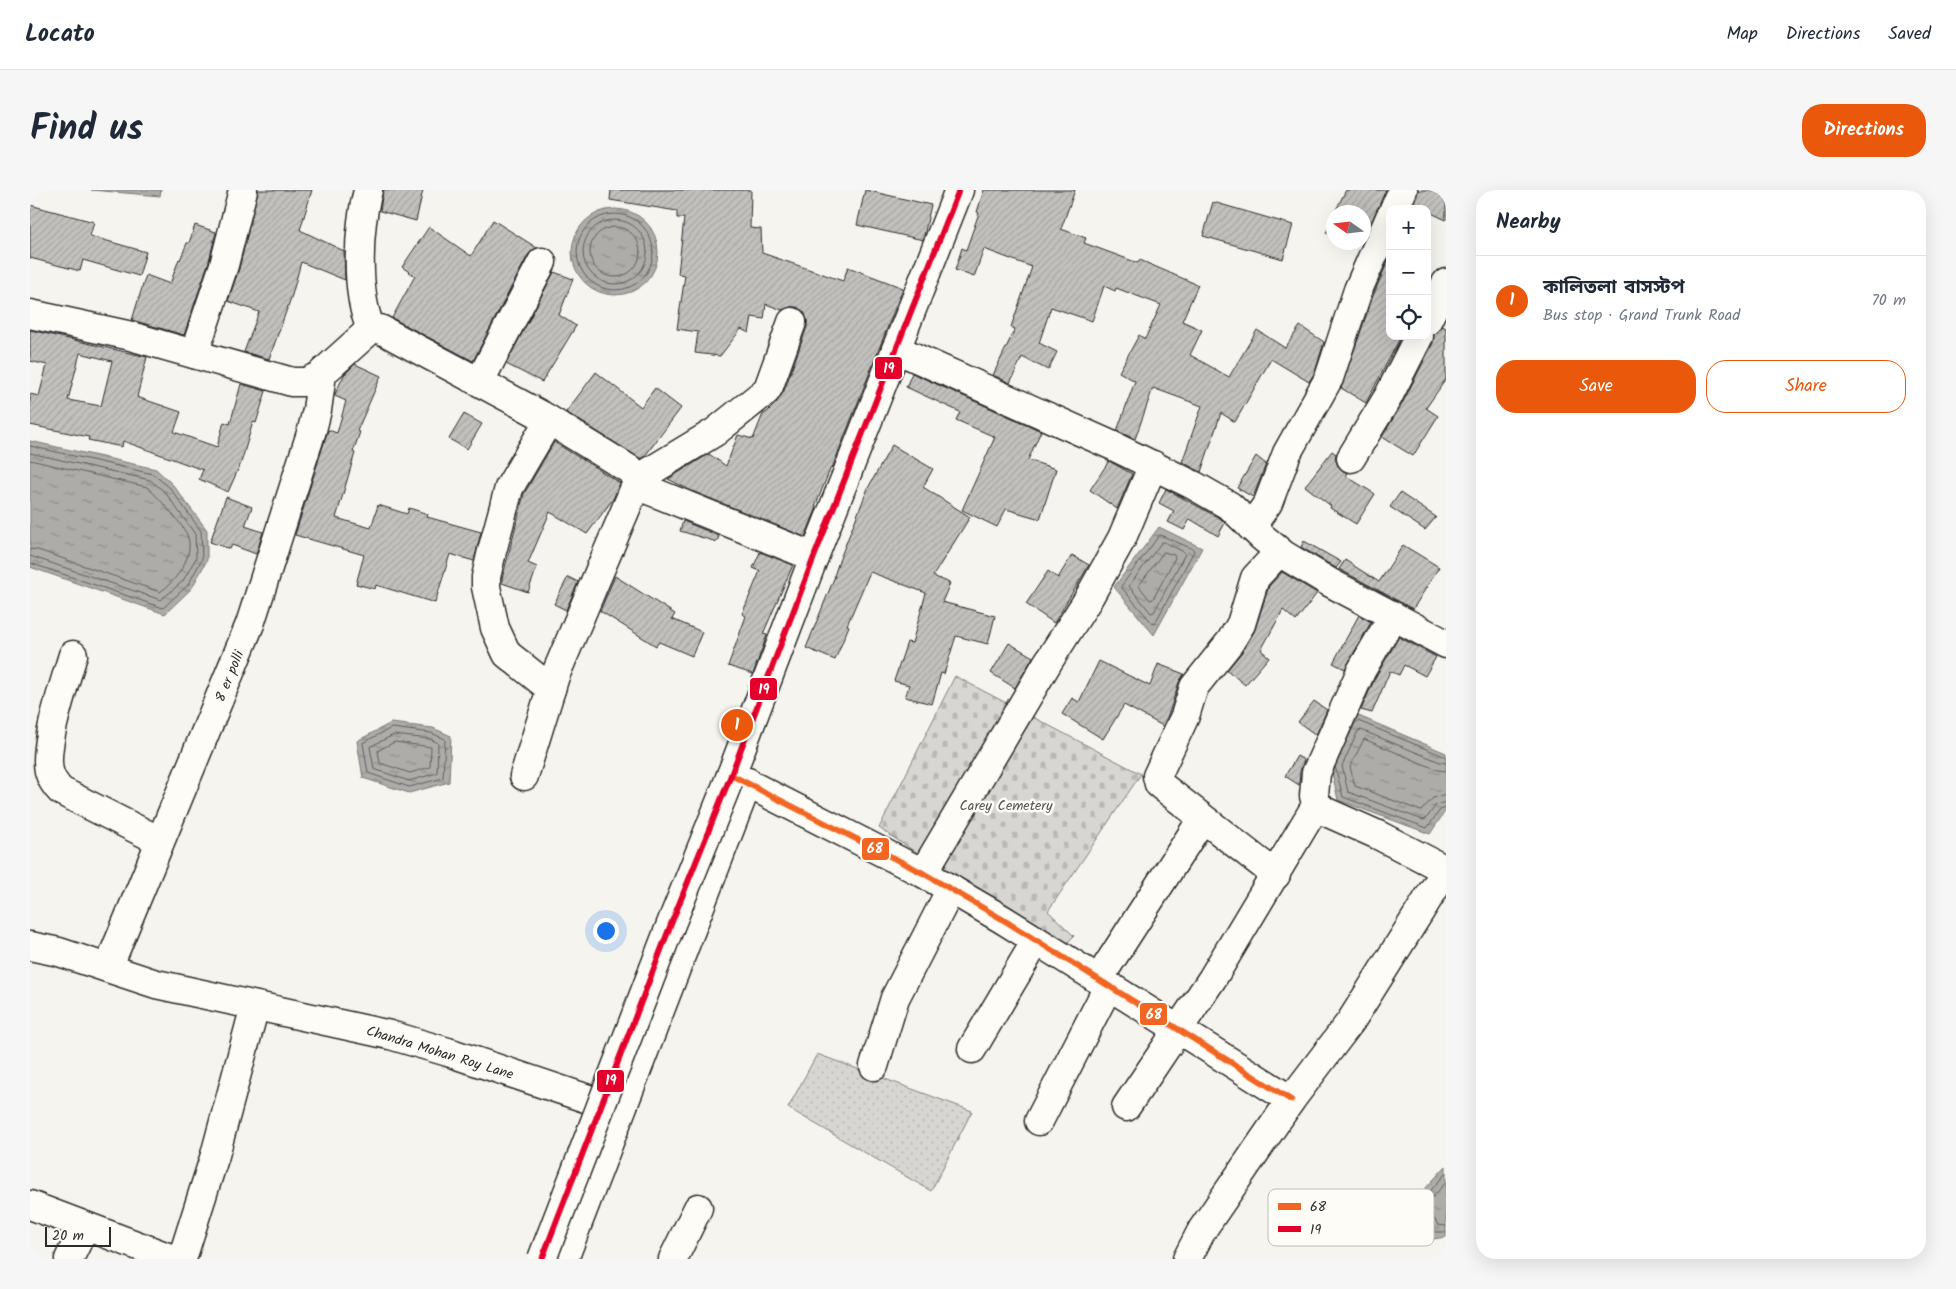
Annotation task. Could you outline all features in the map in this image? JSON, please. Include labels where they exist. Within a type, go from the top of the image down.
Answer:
[{"type":"street","points":[[194,354],[224,266],[243,190]]},
{"type":"street","points":[[368,190],[362,222],[360,281],[362,304],[371,329]]},
{"type":"street","points":[[564,1259],[621,1110],[740,778],[814,557],[959,190]]},
{"type":"street","points":[[1396,205],[1403,190]]},
{"type":"street","points":[[1251,527],[1268,503],[1292,443],[1329,378],[1358,290],[1386,226]]},
{"type":"street","points":[[480,381],[542,262]]},
{"type":"street","points":[[1431,313],[1446,283]]},
{"type":"street","points":[[30,314],[108,330],[292,382],[313,380],[371,329],[385,330],[549,420],[623,465],[632,471],[636,483],[814,557]]},
{"type":"street","points":[[524,776],[551,689],[636,483],[715,432],[766,391],[792,322]]},
{"type":"street","points":[[1351,458],[1388,397],[1417,340]]},
{"type":"street","points":[[896,349],[1111,445],[1194,485],[1230,506],[1279,552],[1329,582],[1446,644]]},
{"type":"street","name":"8 er polli","points":[[108,968],[250,624],[318,410],[322,374]]},
{"type":"street","points":[[549,420],[509,488],[486,577],[486,588],[495,628],[507,654],[551,689]]},
{"type":"street","points":[[923,873],[1048,662],[1087,601],[1122,538],[1152,465]]},
{"type":"street","points":[[1276,875],[1159,784],[1157,776],[1185,716],[1194,687],[1230,642],[1241,624],[1255,578],[1279,552]]},
{"type":"street","points":[[1187,1259],[1202,1230],[1291,1100],[1351,1021],[1446,872],[1378,835],[1335,816],[1317,804],[1314,796],[1316,773],[1362,671],[1393,616]]},
{"type":"street","points":[[73,655],[57,709],[49,753],[49,769],[52,779],[61,791],[160,841]]},
{"type":"street","points":[[740,778],[923,873],[1291,1100]]},
{"type":"street","points":[[542,1259],[671,924],[740,778]]},
{"type":"street","points":[[1126,1107],[1178,1030],[1276,875],[1317,804]]},
{"type":"street","points":[[1039,1121],[1103,983],[1202,818]]},
{"type":"street","points":[[874,1066],[895,998],[952,890]]},
{"type":"street","points":[[972,1049],[1036,941]]},
{"type":"street","name":"Chandra Mohan Roy Lane","points":[[30,946],[59,952],[156,984],[390,1035],[448,1052],[621,1110]]},
{"type":"street","points":[[182,1259],[215,1156],[255,1006]]},
{"type":"street","points":[[30,1205],[173,1259]]},
{"type":"street","points":[[673,1259],[698,1208]]},
{"type":"street","points":[[69,1259],[86,1226]]},
{"type":"green space","name":"Carey Cemetery","points":[[955,676],[1141,774],[1048,911],[1074,936],[1062,948],[879,828]]},
{"type":"green space","points":[[817,1054],[972,1111],[931,1191],[788,1108]]},
{"type":"water","points":[[91,190],[161,190],[160,196]]},
{"type":"water","points":[[607,209],[623,209],[632,212],[646,221],[655,235],[658,252],[655,269],[646,283],[632,292],[623,295],[607,295],[591,288],[579,276],[572,260],[572,244],[579,228],[591,216]]},
{"type":"water","points":[[30,441],[156,469],[173,485],[207,530],[207,560],[192,588],[165,614],[30,567]]},
{"type":"water","points":[[1159,527],[1202,548],[1154,635],[1114,587]]},
{"type":"water","points":[[1354,714],[1446,753],[1446,810],[1430,834],[1338,800],[1330,764]]},
{"type":"water","points":[[391,723],[433,728],[451,736],[449,782],[409,793],[363,778],[357,741]]},
{"type":"water","points":[[1446,1166],[1446,1237],[1434,1239],[1434,1189],[1425,1189]]},
{"type":"building","points":[[258,190],[312,190],[300,230],[344,251],[345,280],[301,262],[292,295],[269,359],[244,352],[259,312],[228,301],[239,269]]},
{"type":"building","points":[[383,190],[423,190],[416,221],[380,211]]},
{"type":"building","points":[[611,190],[751,190],[750,228],[761,229],[762,253],[843,281],[848,267],[903,288],[815,507],[817,507],[805,537],[692,491],[668,479],[709,454],[726,466],[738,435],[753,439],[763,414],[776,403],[784,391],[807,327],[804,312],[797,307],[782,310],[766,304],[764,319],[752,317],[749,333],[741,329],[720,356],[695,353],[698,332],[677,329],[685,275],[678,274],[684,218],[677,218],[677,211],[610,200]]},
{"type":"building","points":[[865,190],[931,205],[923,240],[857,225]]},
{"type":"building","points":[[984,190],[1075,190],[1061,229],[1086,238],[1084,243],[1138,263],[1140,260],[1198,285],[1182,321],[1202,330],[1190,355],[1229,377],[1257,330],[1285,348],[1300,326],[1324,342],[1315,372],[1309,382],[1271,359],[1235,422],[1221,413],[1201,472],[1182,462],[1202,406],[1153,388],[1135,439],[1117,431],[1135,381],[1119,372],[1139,335],[1145,339],[1161,305],[1116,288],[1115,291],[1104,286],[1092,321],[1051,307],[1039,343],[1057,352],[1048,370],[1022,357],[1010,383],[993,375],[1015,329],[1011,327],[1032,267],[984,249],[974,277],[955,270],[962,248],[966,250],[979,213],[977,212]]},
{"type":"building","points":[[1346,190],[1386,190],[1371,223],[1371,205],[1338,205]]},
{"type":"building","points":[[1418,190],[1446,190],[1446,220],[1431,213],[1431,205],[1412,205]]},
{"type":"building","points":[[1213,202],[1293,225],[1283,259],[1203,236]]},
{"type":"building","points":[[30,205],[94,222],[90,236],[146,252],[139,276],[83,260],[80,271],[30,258]]},
{"type":"building","points":[[493,220],[537,248],[528,255],[473,361],[392,318],[415,276],[402,267],[429,227],[471,256]]},
{"type":"building","points":[[195,225],[216,232],[209,261],[184,335],[132,320],[146,275],[170,284]]},
{"type":"building","points":[[1386,265],[1386,340],[1399,340],[1366,403],[1341,388],[1373,296]]},
{"type":"building","points":[[554,272],[573,279],[559,315],[576,326],[542,382],[506,364]]},
{"type":"building","points":[[1442,326],[1446,328],[1446,379],[1426,408],[1438,416],[1413,456],[1382,437],[1402,404],[1433,343],[1434,334]]},
{"type":"building","points":[[30,330],[147,357],[137,397],[181,412],[174,432],[217,447],[224,422],[230,424],[241,384],[266,391],[256,423],[253,422],[241,463],[228,492],[199,479],[203,470],[123,441],[122,447],[88,440],[89,437],[30,425],[30,394],[39,396],[47,365],[30,361]],"holes":[[[80,353],[112,361],[101,406],[68,400]]]},
{"type":"building","points":[[355,364],[381,376],[357,431],[360,432],[353,452],[355,453],[336,518],[371,528],[378,505],[407,514],[409,508],[428,514],[427,517],[481,532],[474,561],[450,554],[435,603],[376,585],[375,589],[356,584],[364,555],[295,535],[328,430],[337,433],[346,401],[335,396],[335,394],[344,375]]},
{"type":"building","points":[[596,372],[641,407],[655,388],[681,408],[641,459],[566,412]]},
{"type":"building","points":[[912,373],[1041,431],[1028,460],[1056,469],[1040,519],[1006,509],[997,527],[962,510],[995,437],[956,420],[960,412],[906,387]]},
{"type":"building","points":[[464,414],[482,424],[467,449],[449,439]]},
{"type":"building","points":[[554,442],[620,483],[613,499],[587,534],[550,512],[528,563],[537,567],[528,592],[502,583],[502,579],[524,494]]},
{"type":"building","points":[[892,445],[933,469],[923,487],[970,517],[933,576],[950,583],[942,602],[995,616],[988,644],[956,636],[944,674],[941,673],[932,704],[905,697],[909,685],[894,681],[907,642],[912,643],[926,593],[870,572],[847,625],[849,626],[835,660],[806,648],[868,488]]},
{"type":"building","points":[[1332,451],[1336,454],[1335,458],[1338,466],[1348,473],[1346,476],[1375,494],[1356,524],[1330,508],[1331,506],[1305,486]]},
{"type":"building","points":[[1256,456],[1266,464],[1253,497],[1237,488]]},
{"type":"building","points":[[1109,461],[1132,474],[1117,509],[1090,490]]},
{"type":"building","points":[[1166,489],[1221,519],[1225,523],[1218,536],[1190,519],[1184,530],[1168,522],[1174,511],[1159,503]]},
{"type":"building","points":[[1400,493],[1436,517],[1425,530],[1390,507]]},
{"type":"building","points":[[226,497],[252,507],[245,526],[263,532],[256,554],[232,545],[230,549],[210,542]]},
{"type":"building","points":[[683,521],[719,536],[717,542],[680,531]]},
{"type":"building","points":[[1304,541],[1341,562],[1336,568],[1301,547]]},
{"type":"building","points":[[1403,545],[1439,567],[1413,609],[1339,569],[1345,560],[1379,582]]},
{"type":"building","points":[[760,552],[793,565],[763,634],[767,635],[753,674],[728,666],[746,616],[742,614],[760,571],[753,568]]},
{"type":"building","points":[[1072,555],[1089,565],[1054,623],[1026,604],[1048,571],[1058,578]]},
{"type":"building","points":[[1282,572],[1317,593],[1296,621],[1283,610],[1261,650],[1269,657],[1245,685],[1227,670],[1242,652],[1254,632],[1269,586]]},
{"type":"building","points":[[615,576],[675,614],[672,619],[702,632],[692,656],[659,642],[656,646],[600,611]]},
{"type":"building","points":[[568,577],[578,582],[566,610],[554,604]]},
{"type":"building","points":[[1359,615],[1371,622],[1345,669],[1333,663]]},
{"type":"building","points":[[1399,637],[1436,657],[1425,676],[1404,665],[1399,675],[1390,671],[1372,713],[1361,710],[1375,678]]},
{"type":"building","points":[[1009,643],[1033,657],[1015,688],[991,673]]},
{"type":"building","points":[[1099,661],[1150,686],[1158,664],[1184,674],[1179,682],[1163,726],[1124,705],[1103,739],[1062,714],[1072,698],[1079,702]]},
{"type":"building","points":[[1314,701],[1327,710],[1316,735],[1298,722]]},
{"type":"building","points":[[1297,756],[1304,760],[1300,771],[1299,785],[1285,776]]},
{"type":"transit line","name":"19","points":[[542,1259],[814,557],[959,190]]},
{"type":"transit line","name":"68","points":[[731,775],[923,873],[1002,919],[1291,1100]]},
{"type":"place","name":"কালিতলা বাসস্টপ","points":[[737,725]]}]
